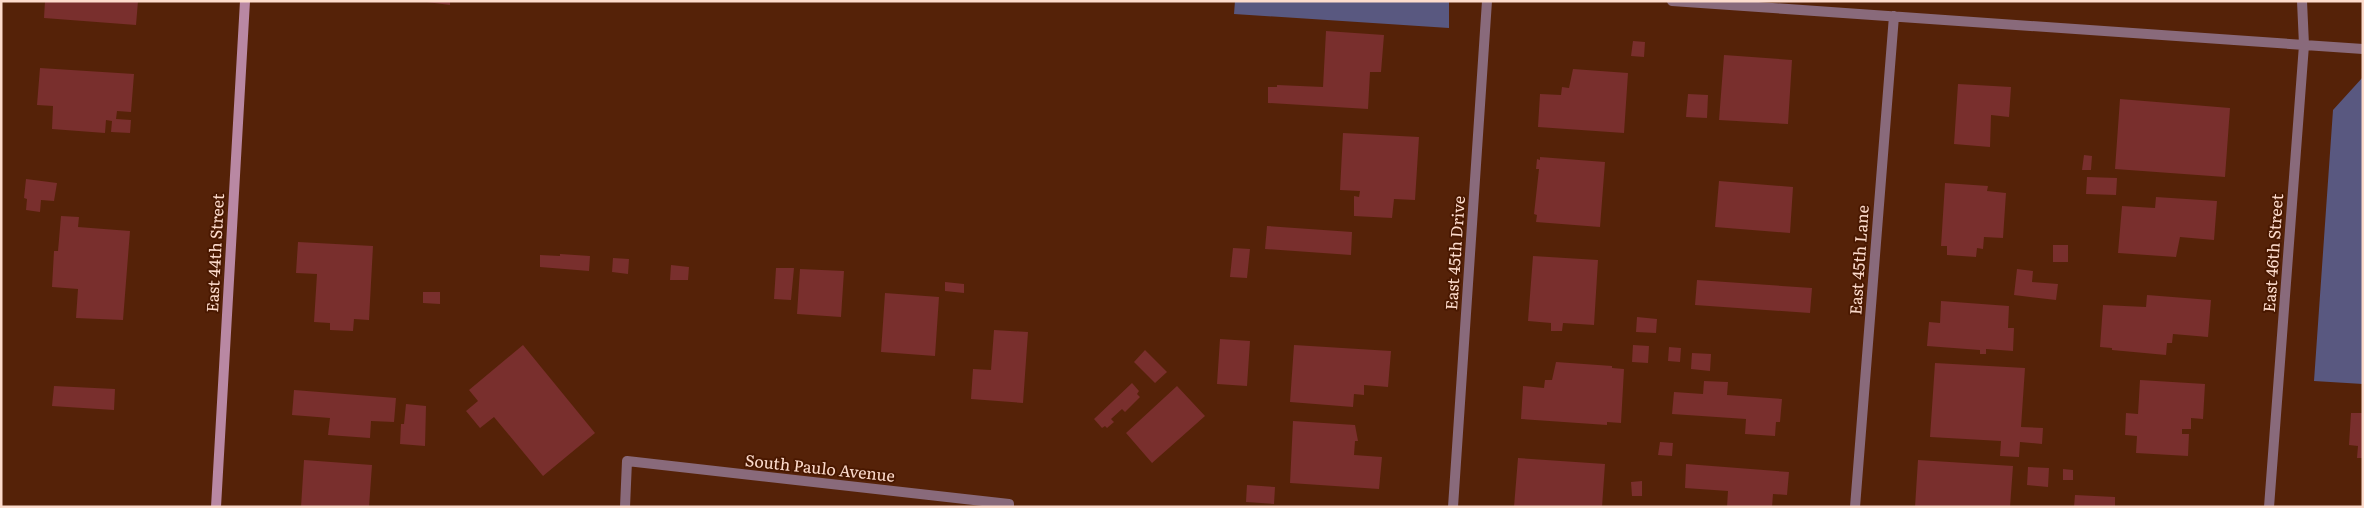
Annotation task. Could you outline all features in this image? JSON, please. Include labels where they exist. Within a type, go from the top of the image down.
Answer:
[{"type":"street","name":"East 44th Street","points":[[216,507],[245,1]]},
{"type":"street","name":"East 45th Drive","points":[[1453,507],[1487,1]]},
{"type":"street","points":[[1672,1],[2363,50]]},
{"type":"street","name":"East 46th Street","points":[[2269,507],[2304,45],[2302,1]]},
{"type":"street","name":"East 45th Lane","points":[[1855,507],[1894,16]]},
{"type":"street","name":"South Paulo Avenue","points":[[625,507],[627,461],[1009,506]]},
{"type":"shaded area","points":[[1235,1],[1449,1],[1449,28],[1234,14]]},
{"type":"shaded area","points":[[2363,77],[2363,384],[2314,381],[2333,110]]},
{"type":"building","points":[[45,1],[138,1],[136,25],[44,18]]},
{"type":"building","points":[[419,1],[450,1],[450,5]]},
{"type":"building","points":[[1326,31],[1384,35],[1381,72],[1370,72],[1368,109],[1268,103],[1268,87],[1277,87],[1277,85],[1323,87]]},
{"type":"building","points":[[1633,41],[1645,42],[1644,57],[1631,56]]},
{"type":"building","points":[[1724,55],[1792,60],[1788,124],[1719,120]]},
{"type":"building","points":[[40,68],[134,74],[131,112],[117,111],[116,119],[131,120],[130,133],[111,132],[112,121],[106,120],[105,133],[52,129],[53,106],[37,105]]},
{"type":"building","points":[[1573,69],[1628,73],[1624,133],[1538,127],[1540,94],[1561,95],[1562,87],[1569,88]]},
{"type":"building","points":[[1958,84],[2011,87],[2009,117],[1991,115],[1990,147],[1954,144]]},
{"type":"building","points":[[1688,94],[1708,95],[1707,118],[1686,117]]},
{"type":"building","points":[[2120,99],[2230,108],[2225,177],[2115,169]]},
{"type":"building","points":[[1343,133],[1419,137],[1415,200],[1394,199],[1392,218],[1354,216],[1354,196],[1359,197],[1360,191],[1340,190]]},
{"type":"building","points":[[2084,155],[2092,156],[2091,170],[2082,170]]},
{"type":"building","points":[[1540,157],[1605,162],[1600,227],[1536,222],[1537,215],[1534,214],[1539,169],[1536,169],[1537,159],[1540,160]]},
{"type":"building","points":[[2087,177],[2117,178],[2116,195],[2086,194]]},
{"type":"building","points":[[26,179],[57,183],[54,201],[41,200],[40,212],[26,210],[27,199],[24,198]]},
{"type":"building","points":[[1719,181],[1793,187],[1790,233],[1715,227]]},
{"type":"building","points":[[1945,183],[1988,186],[1987,191],[2006,193],[2003,238],[1984,237],[1983,249],[1977,248],[1976,257],[1947,255],[1947,246],[1941,246]]},
{"type":"building","points":[[2156,197],[2217,201],[2214,240],[2180,237],[2176,257],[2118,253],[2122,206],[2155,208]]},
{"type":"building","points":[[61,216],[79,217],[78,227],[130,231],[123,320],[76,318],[78,289],[52,287],[54,251],[58,251]]},
{"type":"building","points":[[1267,226],[1352,232],[1351,255],[1265,249]]},
{"type":"building","points":[[298,242],[373,246],[369,320],[354,319],[353,331],[330,330],[330,323],[314,322],[317,274],[296,273]]},
{"type":"building","points":[[2053,245],[2068,245],[2068,262],[2053,262]]},
{"type":"building","points":[[1233,248],[1250,249],[1247,278],[1230,277]]},
{"type":"building","points":[[560,254],[590,256],[589,271],[540,267],[540,255],[560,256]]},
{"type":"building","points":[[1533,256],[1598,260],[1594,325],[1563,323],[1562,331],[1551,331],[1551,323],[1528,321]]},
{"type":"building","points":[[613,258],[629,259],[628,274],[612,272]]},
{"type":"building","points":[[671,265],[689,267],[688,280],[670,280]]},
{"type":"building","points":[[776,268],[794,268],[791,300],[774,299]]},
{"type":"building","points":[[800,269],[844,271],[841,317],[797,314]]},
{"type":"building","points":[[2017,269],[2033,271],[2032,282],[2058,284],[2056,300],[2014,295]]},
{"type":"building","points":[[1697,280],[1812,288],[1810,313],[1695,305]]},
{"type":"building","points":[[945,282],[964,284],[964,293],[945,291]]},
{"type":"building","points":[[423,292],[440,292],[440,304],[423,303]]},
{"type":"building","points":[[885,293],[939,297],[935,356],[881,352]]},
{"type":"building","points":[[2147,295],[2211,300],[2208,337],[2173,334],[2172,343],[2167,343],[2166,355],[2112,350],[2112,348],[2100,347],[2103,305],[2146,307]]},
{"type":"building","points":[[1941,301],[2009,306],[2008,328],[2014,328],[2013,351],[1986,349],[1986,354],[1980,354],[1980,350],[1927,346],[1929,322],[1940,323]]},
{"type":"building","points":[[1637,317],[1657,319],[1656,333],[1636,332]]},
{"type":"building","points":[[994,330],[1028,332],[1023,403],[971,399],[973,369],[991,370]]},
{"type":"building","points":[[1220,339],[1250,341],[1247,386],[1217,384]]},
{"type":"building","points":[[523,345],[595,433],[543,476],[494,417],[480,428],[466,411],[478,401],[469,390]]},
{"type":"building","points":[[1294,345],[1391,351],[1388,387],[1364,385],[1364,395],[1354,394],[1353,407],[1290,402]]},
{"type":"building","points":[[1633,345],[1649,346],[1648,363],[1632,362]]},
{"type":"building","points":[[1669,347],[1681,348],[1680,362],[1668,361]]},
{"type":"building","points":[[1145,350],[1167,372],[1155,383],[1134,362]]},
{"type":"building","points":[[1692,353],[1711,354],[1710,371],[1691,369]]},
{"type":"building","points":[[1556,362],[1612,366],[1612,368],[1624,369],[1621,423],[1607,422],[1607,425],[1521,419],[1523,386],[1544,388],[1545,380],[1552,380]]},
{"type":"building","points":[[1935,363],[2025,368],[2021,427],[2043,428],[2042,444],[2020,442],[2019,457],[2000,456],[2001,441],[1930,437]]},
{"type":"building","points":[[2140,380],[2205,384],[2203,419],[2191,418],[2191,429],[2182,429],[2182,434],[2189,434],[2188,456],[2136,453],[2137,436],[2125,435],[2126,413],[2138,414]]},
{"type":"building","points":[[1704,381],[1728,382],[1727,395],[1782,399],[1780,422],[1776,422],[1775,436],[1745,434],[1746,419],[1672,414],[1674,392],[1703,394]]},
{"type":"building","points":[[1132,383],[1139,391],[1137,394],[1140,397],[1125,412],[1122,409],[1111,419],[1114,422],[1107,428],[1105,426],[1102,428],[1094,419]]},
{"type":"building","points":[[54,386],[115,389],[114,410],[52,406]]},
{"type":"building","points":[[1177,386],[1205,416],[1152,463],[1126,433]]},
{"type":"building","points":[[294,390],[396,398],[394,422],[371,421],[370,438],[328,435],[330,418],[292,415]]},
{"type":"building","points":[[406,404],[426,406],[425,446],[400,444],[401,424],[404,424]]},
{"type":"building","points":[[2351,413],[2363,413],[2363,458],[2357,458],[2358,446],[2349,445]]},
{"type":"building","points":[[1293,421],[1355,425],[1358,441],[1355,441],[1354,455],[1382,457],[1379,489],[1290,483]]},
{"type":"building","points":[[1660,442],[1673,443],[1672,456],[1658,455]]},
{"type":"building","points":[[1518,458],[1605,464],[1602,507],[1514,507]]},
{"type":"building","points":[[304,460],[372,465],[369,507],[301,507]]},
{"type":"building","points":[[1918,460],[2013,466],[2010,507],[1915,507]]},
{"type":"building","points":[[1686,464],[1789,472],[1787,495],[1773,494],[1772,507],[1727,507],[1728,491],[1685,488]]},
{"type":"building","points":[[2028,467],[2049,468],[2048,487],[2027,485]]},
{"type":"building","points":[[2063,469],[2073,470],[2073,480],[2063,480]]},
{"type":"building","points":[[1642,481],[1642,496],[1632,496],[1631,482]]},
{"type":"building","points":[[1247,485],[1275,487],[1274,504],[1246,502]]},
{"type":"building","points":[[2075,495],[2115,497],[2115,507],[2074,507]]}]
